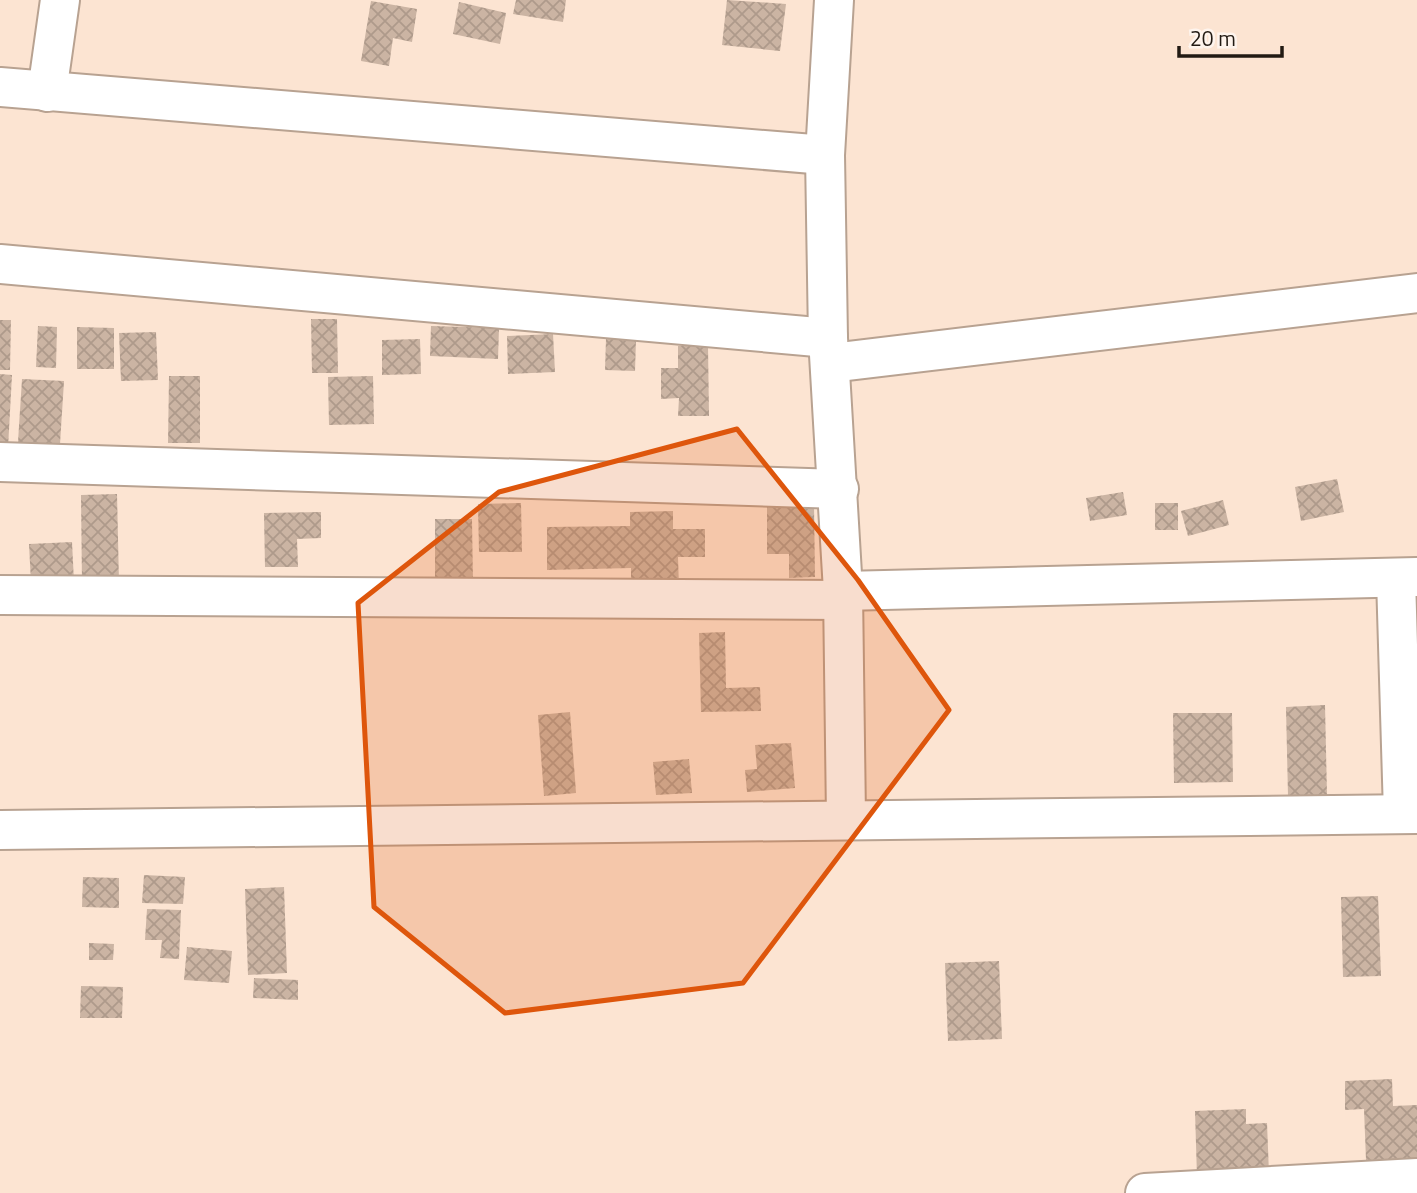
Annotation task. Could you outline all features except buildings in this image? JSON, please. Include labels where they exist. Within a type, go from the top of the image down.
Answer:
[{"type":"street","points":[[47,92],[61,0]]},
{"type":"street","points":[[834,0],[825,155],[829,351],[843,595],[846,818]]},
{"type":"street","points":[[0,87],[825,155]]},
{"type":"street","points":[[0,264],[829,351],[1417,293]]},
{"type":"street","points":[[0,462],[839,489]]},
{"type":"street","points":[[0,595],[843,595],[1406,577],[1410,814],[846,818],[0,830]]},
{"type":"street","points":[[1144,1193],[1417,1178]]},
{"type":"highlighted area","points":[[737,429],[858,580],[949,710],[743,983],[505,1013],[374,907],[358,603],[499,492]]}]
